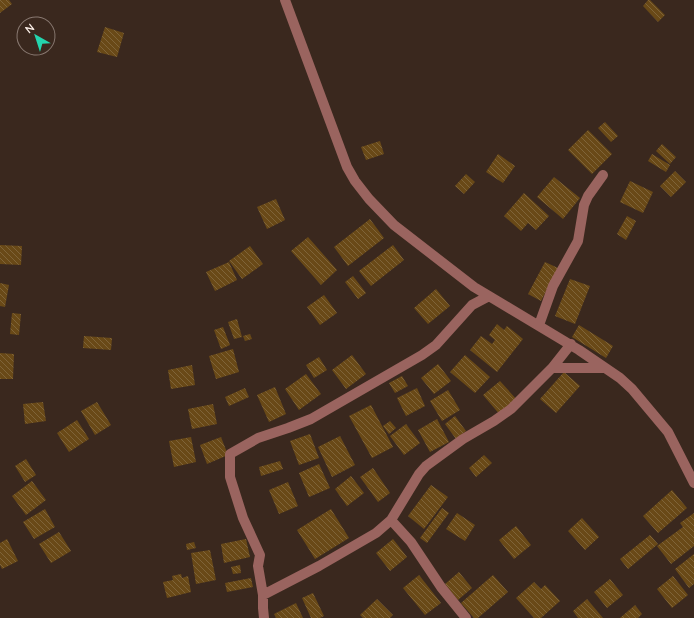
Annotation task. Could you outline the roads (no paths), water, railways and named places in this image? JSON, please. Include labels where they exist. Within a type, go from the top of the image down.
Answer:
[{"type":"street","points":[[285,0],[347,167],[368,199],[394,226],[474,287],[571,344],[620,378],[632,389],[668,432],[694,483]]},
{"type":"street","points":[[539,325],[554,286],[578,241],[584,205],[588,196],[603,175]]},
{"type":"street","points":[[264,618],[263,596],[258,566],[260,555],[243,518],[230,477],[230,454],[258,438],[311,419],[422,354],[436,345],[472,305],[489,296]]},
{"type":"street","points":[[263,596],[376,533],[391,520],[419,474],[426,466],[463,439],[511,409],[552,368],[571,344]]},
{"type":"street","points":[[552,368],[605,368]]},
{"type":"street","points":[[391,520],[411,542],[441,587],[466,618]]}]
